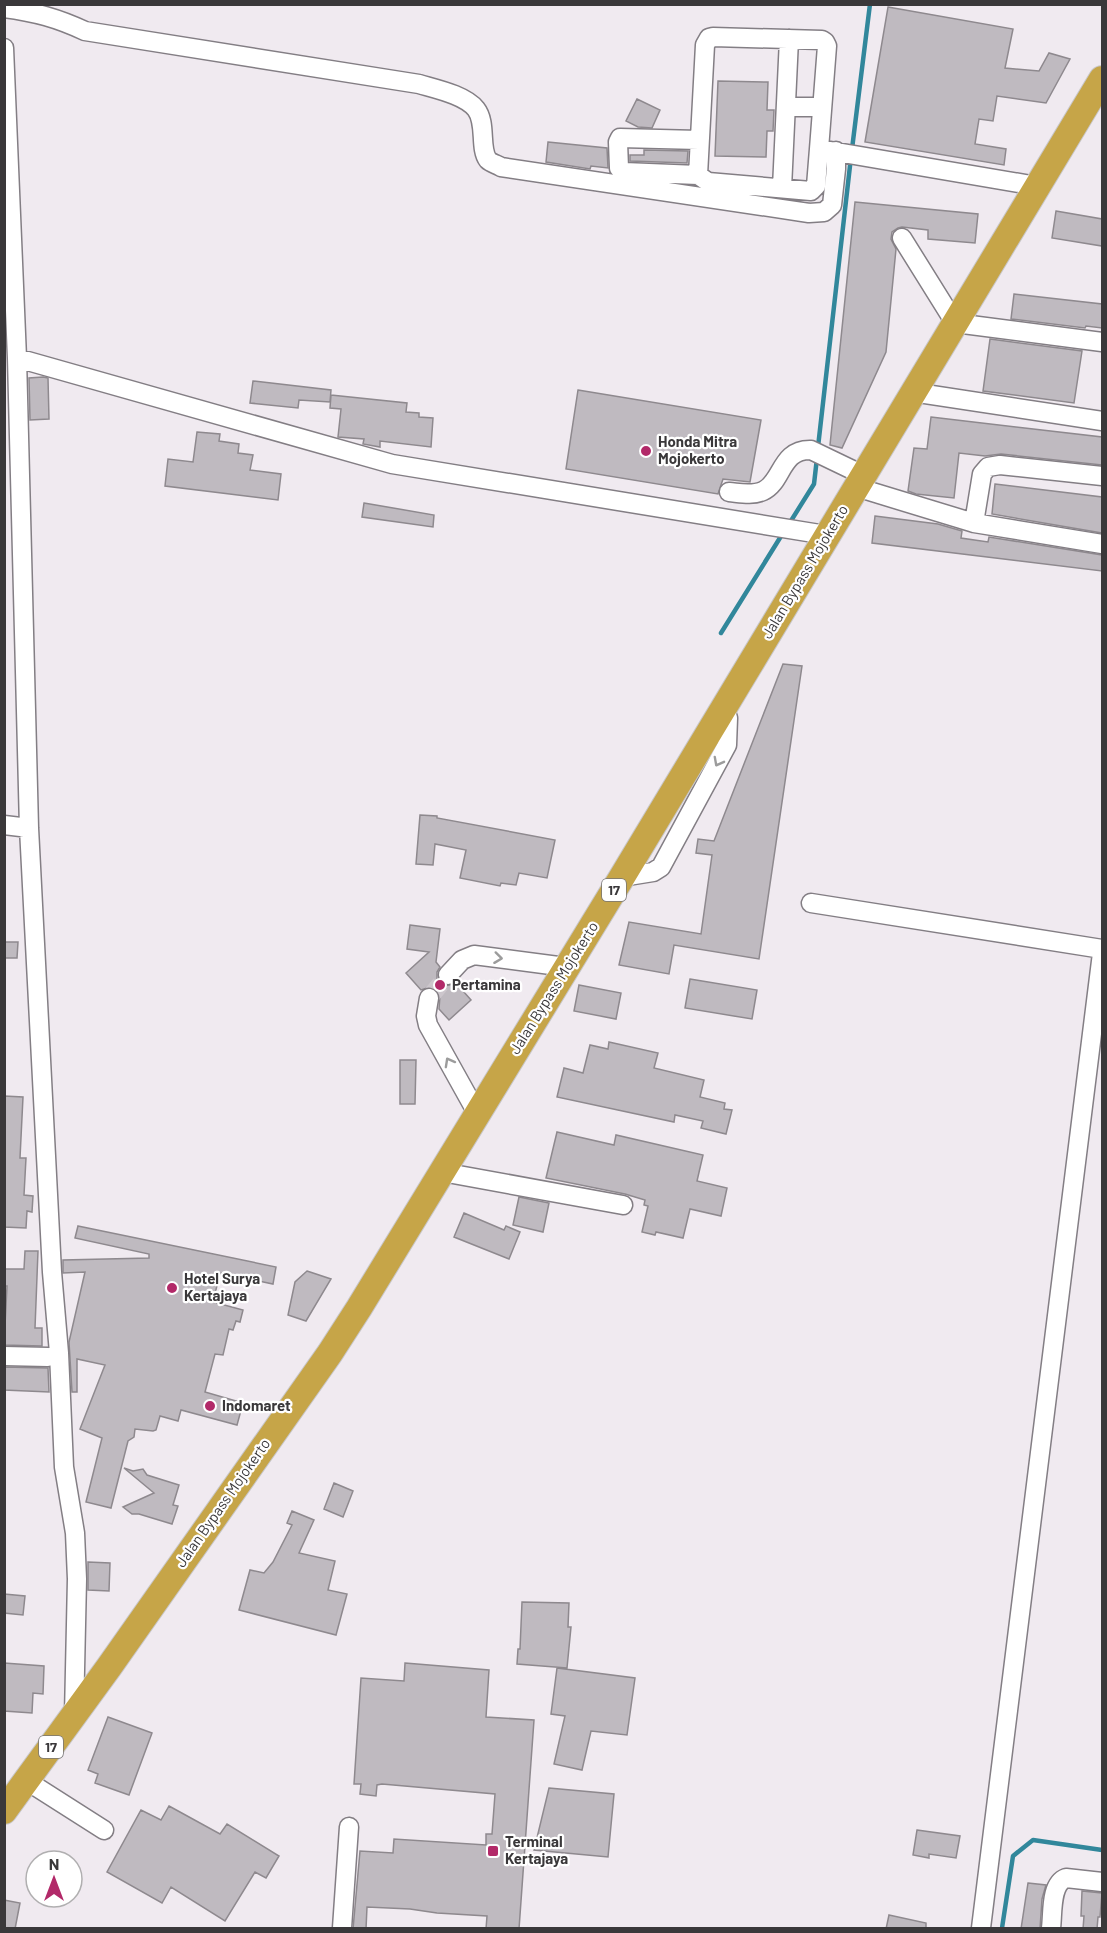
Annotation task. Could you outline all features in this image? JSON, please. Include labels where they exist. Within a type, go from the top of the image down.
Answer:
[{"type":"highway","name":"Jalan Bypass Mojokerto","points":[[4,1811],[330,1353],[622,877],[1102,79]]},
{"type":"street","points":[[4,8],[38,12],[85,31],[408,82],[440,90],[457,96],[476,109],[484,129],[484,149],[488,160],[501,167],[809,213],[824,212],[832,205],[836,169],[822,107],[825,42],[822,40],[713,37],[706,41],[698,175]]},
{"type":"street","points":[[782,188],[789,39]]},
{"type":"street","points":[[4,48],[17,358],[29,828],[49,1231],[59,1353],[64,1467],[76,1545],[74,1715]]},
{"type":"street","points":[[787,107],[822,107]]},
{"type":"street","points":[[699,140],[620,138],[618,142],[619,168],[624,172],[698,175],[708,182],[811,190],[816,188],[832,151]]},
{"type":"street","points":[[832,151],[1037,186]]},
{"type":"street","points":[[902,238],[955,323],[1102,342]]},
{"type":"street","points":[[17,358],[392,464],[826,535]]},
{"type":"street","points":[[912,392],[1102,421]]},
{"type":"street","points":[[729,492],[748,494],[764,491],[770,487],[792,455],[811,450],[828,458],[860,481],[974,523],[1102,544]]},
{"type":"street","points":[[974,523],[982,474],[988,466],[1000,465],[1102,476]]},
{"type":"street","points":[[4,825],[29,828]]},
{"type":"street","points":[[812,903],[1102,949]]},
{"type":"street","points":[[981,1929],[1102,953]]},
{"type":"street","points":[[448,975],[462,960],[474,955],[567,967]]},
{"type":"street","points":[[429,998],[426,1016],[428,1024],[477,1113]]},
{"type":"street","points":[[442,1172],[623,1205]]},
{"type":"street","points":[[4,1356],[48,1357]]},
{"type":"street","points":[[27,1781],[104,1830]]},
{"type":"street","points":[[342,1929],[349,1827]]},
{"type":"street","points":[[1051,1929],[1056,1888],[1061,1879],[1102,1882]]},
{"type":"building","points":[[888,7],[1013,29],[1005,68],[1039,71],[1049,53],[1070,59],[1046,103],[997,96],[993,121],[979,119],[975,144],[1006,149],[1004,165],[865,142]]},
{"type":"building","points":[[718,81],[768,82],[767,110],[774,110],[773,131],[767,131],[766,157],[715,156]]},
{"type":"building","points":[[637,99],[660,110],[652,128],[638,127],[626,121]]},
{"type":"building","points":[[548,142],[607,148],[608,168],[591,166],[590,169],[546,162]]},
{"type":"building","points":[[644,150],[688,151],[687,163],[630,161],[630,155],[644,155]]},
{"type":"building","points":[[855,202],[978,214],[975,243],[928,239],[928,230],[902,227],[892,232],[891,239],[896,249],[886,352],[842,448],[830,445]]},
{"type":"building","points":[[1056,211],[1102,219],[1102,246],[1052,238]]},
{"type":"building","points":[[1014,294],[1102,304],[1102,328],[1011,319]]},
{"type":"building","points":[[990,339],[1082,351],[1074,403],[983,391]]},
{"type":"building","points":[[29,378],[48,378],[49,419],[30,420]]},
{"type":"building","points":[[253,381],[331,390],[330,402],[299,400],[298,408],[250,403]]},
{"type":"building","points":[[578,390],[761,420],[750,482],[723,479],[718,494],[566,469]]},
{"type":"building","points":[[331,395],[407,403],[406,412],[419,413],[419,417],[433,418],[431,447],[380,441],[380,447],[363,444],[364,439],[338,437],[341,409],[330,408]]},
{"type":"building","points":[[931,417],[1102,437],[1102,465],[1001,454],[985,456],[959,453],[954,498],[916,494],[908,491],[914,448],[927,449]]},
{"type":"building","points":[[197,432],[220,434],[219,441],[239,444],[238,453],[253,455],[250,470],[281,474],[278,500],[165,486],[168,459],[193,462]]},
{"type":"building","points":[[995,484],[1102,497],[1102,533],[992,514]]},
{"type":"building","points":[[364,503],[434,515],[433,527],[362,517]]},
{"type":"building","points":[[875,516],[938,524],[962,531],[961,538],[988,542],[989,537],[1102,555],[1102,571],[872,543]]},
{"type":"building","points":[[783,664],[802,666],[759,959],[674,945],[669,974],[619,965],[629,922],[701,934],[712,855],[696,853],[698,839],[714,841]]},
{"type":"building","points":[[420,815],[437,816],[437,818],[555,840],[547,878],[519,873],[516,885],[501,883],[500,886],[460,878],[466,850],[435,844],[433,865],[416,864]]},
{"type":"building","points":[[410,925],[440,929],[436,962],[440,967],[437,979],[445,986],[456,983],[471,1000],[449,1020],[439,1009],[440,995],[437,990],[430,987],[421,990],[406,973],[429,952],[407,949]]},
{"type":"building","points":[[4,942],[18,942],[17,958],[4,958]]},
{"type":"building","points":[[690,979],[757,990],[752,1019],[685,1008]]},
{"type":"building","points":[[579,985],[621,993],[616,1019],[574,1011]]},
{"type":"building","points":[[609,1042],[658,1053],[654,1068],[704,1080],[700,1097],[725,1103],[724,1109],[732,1110],[726,1134],[701,1128],[703,1121],[675,1115],[674,1122],[557,1097],[564,1068],[583,1073],[590,1045],[608,1049]]},
{"type":"building","points":[[400,1060],[416,1060],[415,1104],[400,1104]]},
{"type":"building","points":[[4,1096],[23,1097],[20,1158],[26,1158],[24,1195],[33,1196],[32,1212],[27,1211],[26,1228],[4,1227]]},
{"type":"building","points":[[557,1132],[614,1145],[616,1135],[703,1155],[697,1181],[727,1188],[721,1216],[690,1209],[683,1238],[656,1232],[655,1235],[642,1232],[648,1206],[644,1205],[645,1200],[546,1178]]},
{"type":"building","points":[[519,1197],[549,1203],[543,1232],[513,1225]]},
{"type":"building","points":[[464,1213],[504,1230],[506,1226],[520,1232],[509,1259],[454,1237]]},
{"type":"building","points":[[78,1226],[276,1267],[273,1284],[220,1273],[213,1302],[243,1310],[240,1322],[236,1321],[233,1330],[229,1329],[223,1355],[215,1354],[205,1392],[243,1403],[237,1425],[181,1410],[178,1421],[160,1416],[156,1430],[135,1429],[134,1437],[128,1441],[111,1508],[86,1502],[102,1438],[80,1429],[105,1365],[77,1359],[77,1392],[72,1392],[69,1342],[85,1272],[63,1273],[63,1260],[149,1258],[149,1254],[75,1238]]},
{"type":"building","points":[[25,1251],[38,1251],[35,1328],[42,1328],[42,1346],[4,1345],[7,1286],[4,1286],[4,1269],[24,1269]]},
{"type":"building","points":[[307,1271],[331,1279],[306,1321],[288,1315],[295,1282]]},
{"type":"building","points":[[4,1367],[48,1368],[49,1392],[4,1390]]},
{"type":"building","points":[[124,1468],[133,1471],[143,1469],[147,1475],[179,1485],[173,1505],[178,1506],[172,1524],[132,1514],[123,1507],[154,1493]]},
{"type":"building","points":[[334,1483],[353,1491],[343,1517],[324,1509]]},
{"type":"building","points":[[292,1511],[314,1520],[299,1553],[335,1561],[328,1590],[347,1594],[336,1635],[239,1610],[250,1570],[264,1573],[273,1562],[292,1525],[287,1523]]},
{"type":"building","points":[[88,1562],[110,1563],[109,1591],[88,1590]]},
{"type":"building","points":[[4,1594],[25,1596],[23,1615],[4,1613]]},
{"type":"building","points":[[522,1602],[569,1603],[568,1627],[571,1627],[567,1668],[517,1664]]},
{"type":"building","points":[[4,1663],[44,1666],[43,1694],[33,1693],[32,1713],[4,1711]]},
{"type":"building","points":[[405,1663],[489,1670],[486,1717],[534,1720],[519,1929],[486,1929],[487,1916],[367,1907],[366,1929],[353,1929],[360,1851],[393,1853],[394,1839],[486,1845],[486,1834],[492,1834],[495,1794],[382,1784],[377,1785],[376,1796],[360,1794],[361,1784],[354,1784],[361,1678],[404,1681]]},
{"type":"building","points":[[557,1668],[635,1678],[627,1735],[591,1731],[582,1770],[554,1764],[565,1716],[551,1714]]},
{"type":"building","points":[[108,1717],[152,1733],[129,1795],[95,1783],[98,1774],[88,1770]]},
{"type":"building","points":[[549,1788],[614,1794],[608,1857],[534,1850]]},
{"type":"building","points":[[169,1806],[220,1834],[227,1824],[279,1856],[266,1878],[255,1872],[225,1921],[171,1887],[162,1903],[107,1872],[141,1810],[161,1820]]},
{"type":"building","points":[[917,1830],[960,1836],[956,1858],[929,1854],[929,1858],[913,1855]]},
{"type":"building","points":[[1028,1883],[1046,1885],[1042,1899],[1040,1929],[1021,1929]]},
{"type":"building","points":[[1082,1891],[1102,1893],[1097,1929],[1083,1929]]},
{"type":"building","points":[[4,1900],[20,1903],[15,1929],[4,1929]]},
{"type":"building","points":[[889,1915],[926,1923],[926,1929],[886,1929]]},
{"type":"waterway","points":[[852,149],[870,4]]},
{"type":"waterway","points":[[818,447],[851,157]]},
{"type":"waterway","points":[[789,524],[814,484],[817,458]]},
{"type":"waterway","points":[[721,633],[783,533]]},
{"type":"waterway","points":[[1002,1928],[1013,1856],[1033,1840],[1102,1850]]},
{"type":"tunnel","points":[[429,998],[448,975]]},
{"type":"place","name":"Honda Mitra Mojokerto","points":[[646,451]]},
{"type":"place","name":"Pertamina","points":[[440,985]]},
{"type":"place","name":"Hotel Surya Kertajaya","points":[[172,1288]]},
{"type":"place","name":"Indomaret","points":[[210,1406]]},
{"type":"place","name":"Terminal Kertajaya","points":[[493,1851]]}]
